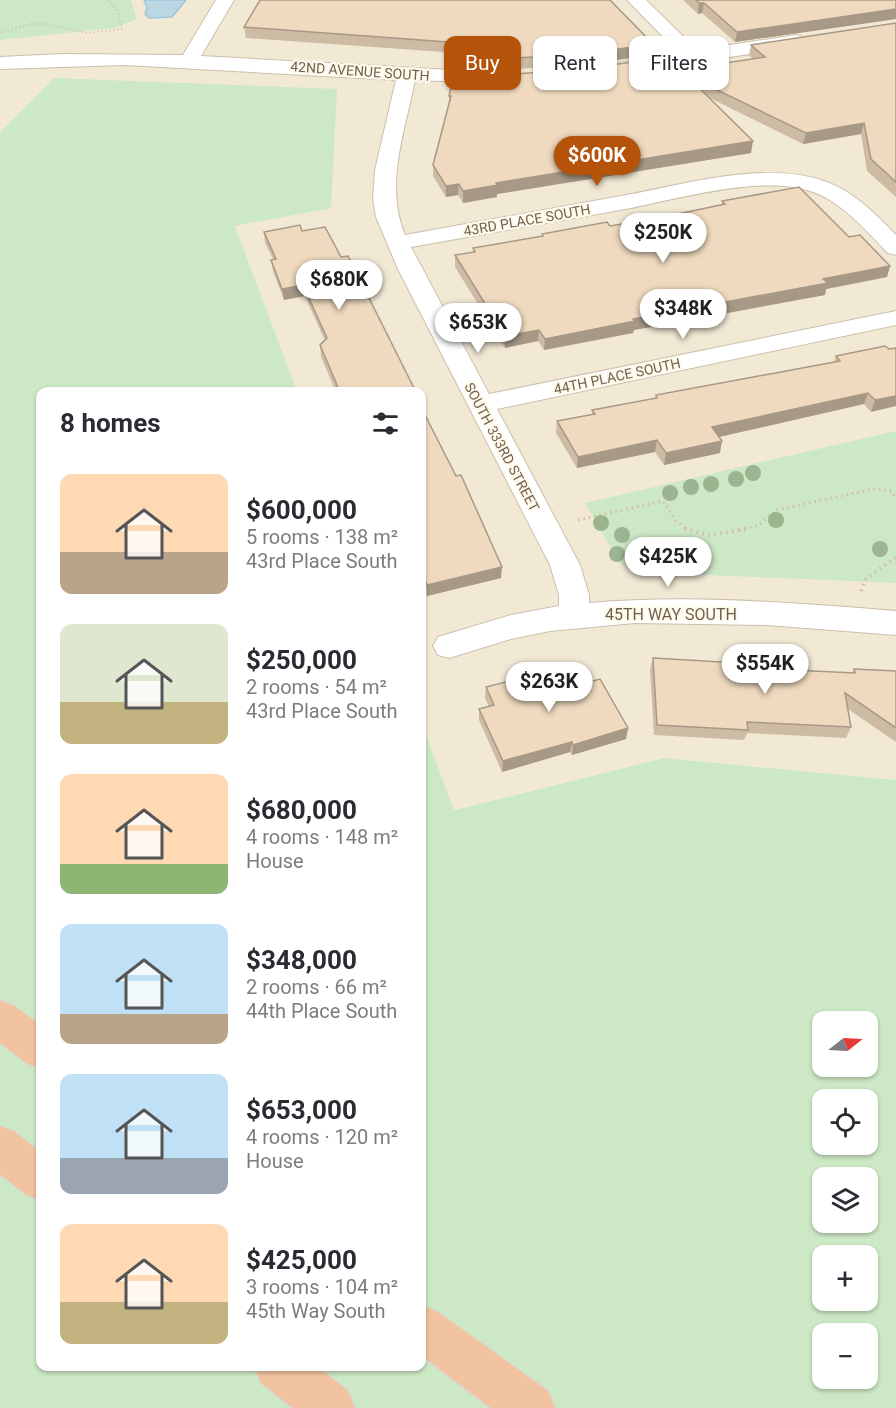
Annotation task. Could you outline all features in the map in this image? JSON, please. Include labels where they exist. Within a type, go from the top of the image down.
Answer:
[{"type":"highway","points":[[0,1019],[36,1046]]},
{"type":"highway","points":[[0,1147],[36,1176]]},
{"type":"highway","points":[[426,1331],[531,1408]]},
{"type":"highway","points":[[284,1371],[331,1408]]},
{"type":"street","points":[[189,60],[225,0]]},
{"type":"street","points":[[636,0],[672,36]]},
{"type":"street","points":[[729,51],[817,38]]},
{"type":"street","name":"42ND AVENUE SOUTH","points":[[0,63],[68,60],[189,60],[444,76]]},
{"type":"street","name":"SOUTH 333RD STREET","points":[[407,75],[385,188],[386,210],[399,243],[571,581],[575,606],[574,616]]},
{"type":"street","name":"43RD PLACE SOUTH","points":[[399,243],[729,184],[768,180],[797,181],[823,188],[847,200],[896,249]]},
{"type":"street","name":"44TH PLACE SOUTH","points":[[480,404],[896,318]]},
{"type":"street","name":"45TH WAY SOUTH","points":[[448,646],[524,624],[574,616],[706,612],[896,623]]},
{"type":"path","points":[[0,33],[39,24],[87,33],[122,28],[118,11],[108,0]]},
{"type":"path","points":[[545,528],[663,501],[668,505],[676,522],[690,532],[700,536],[714,536],[758,526],[768,514],[776,510],[873,489],[884,488],[892,491],[896,498]]},
{"type":"path","points":[[851,619],[866,579],[896,557]]},
{"type":"shaded area","points":[[0,0],[896,0],[896,780],[664,758],[453,810],[426,736],[426,387],[295,387],[235,226],[54,78],[0,132]]},
{"type":"green space","points":[[0,0],[131,0],[137,19],[114,28],[0,40]]},
{"type":"green space","points":[[54,78],[337,89],[331,208],[235,226],[295,387],[36,387],[36,1371],[426,1371],[426,736],[454,810],[664,758],[896,780],[896,1408],[0,1408],[0,132]]},
{"type":"green space","points":[[896,431],[896,583],[636,572],[622,565],[616,557],[585,503]]},
{"type":"water","points":[[144,0],[186,0],[172,17],[149,18],[145,14],[147,8]]},
{"type":"building","points":[[260,0],[610,0],[645,36],[629,36],[629,47],[617,49],[617,36],[533,36],[533,57],[521,58],[521,36],[444,36],[444,42],[244,27]]},
{"type":"building","points":[[696,0],[896,0],[896,9],[737,32],[704,3]]},
{"type":"building","points":[[896,23],[896,182],[871,159],[864,123],[806,133],[717,90],[729,90],[729,62],[765,57],[751,45]]},
{"type":"building","points":[[629,62],[629,90],[701,90],[753,141],[496,183],[498,185],[463,191],[459,184],[446,186],[433,165],[451,96],[449,96],[450,90],[521,90],[521,74],[533,73],[533,90],[617,90],[617,64]]},
{"type":"building","points":[[799,187],[849,237],[860,235],[890,266],[823,279],[828,283],[633,319],[635,321],[545,339],[539,330],[505,336],[455,255],[475,252],[473,248],[543,236],[542,234],[607,222],[610,226],[659,218],[725,204],[722,201]]},
{"type":"building","points":[[300,225],[302,231],[325,227],[341,257],[348,256],[414,387],[338,387],[320,345],[327,338],[303,285],[282,289],[271,260],[276,259],[264,232]]},
{"type":"building","points":[[885,346],[889,349],[896,348],[896,396],[875,400],[868,393],[712,427],[722,441],[666,453],[657,440],[578,457],[557,421],[595,414],[592,410],[657,398],[656,395],[840,361],[836,356]]},
{"type":"building","points":[[426,417],[456,476],[461,475],[502,567],[427,585]]},
{"type":"building","points":[[653,658],[791,666],[792,670],[855,673],[854,669],[896,671],[896,728],[845,693],[851,727],[747,722],[748,730],[657,725]]},
{"type":"building","points":[[574,665],[585,683],[600,679],[628,728],[573,745],[572,742],[503,761],[479,709],[494,705],[486,687]]}]
